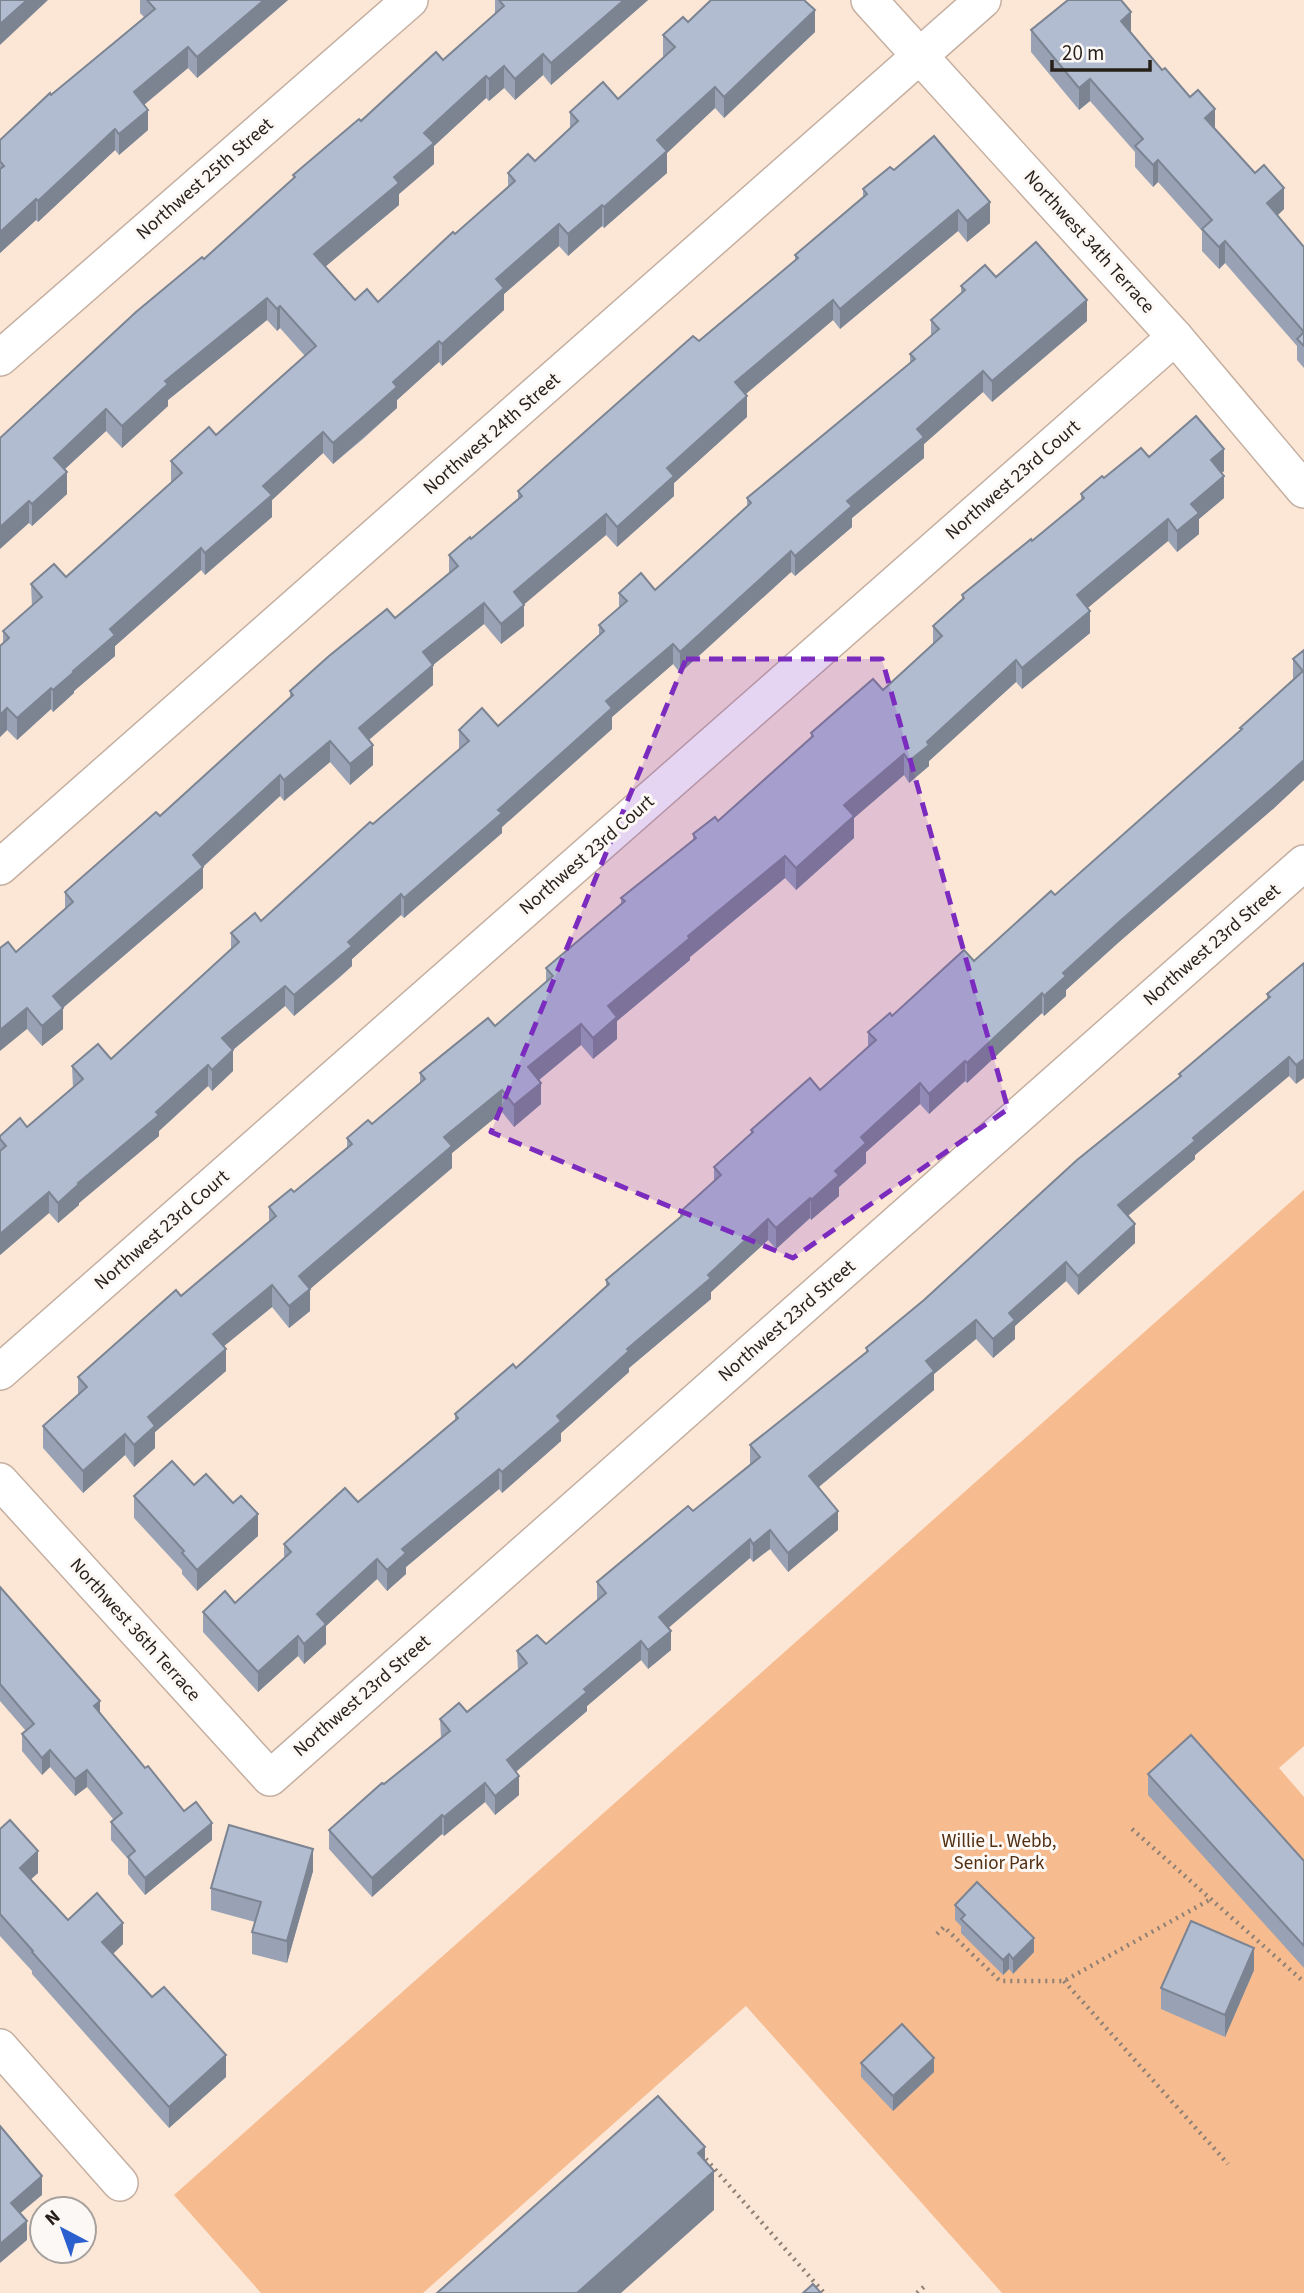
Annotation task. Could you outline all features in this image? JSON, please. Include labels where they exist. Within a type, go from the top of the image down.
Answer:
[{"type":"street","name":"Northwest 25th Street","points":[[0,358],[410,0]]},
{"type":"street","name":"Northwest 34th Terrace","points":[[869,0],[1175,337],[1304,489]]},
{"type":"street","name":"Northwest 24th Street","points":[[0,867],[983,0]]},
{"type":"street","name":"Northwest 23rd Court","points":[[0,1373],[1175,337]]},
{"type":"street","name":"Northwest 23rd Street","points":[[270,1778],[1304,863]]},
{"type":"street","name":"Northwest 36th Terrace","points":[[0,1481],[270,1778]]},
{"type":"street","points":[[0,2047],[120,2183]]},
{"type":"path","points":[[1132,1829],[1304,1982]]},
{"type":"path","points":[[937,1934],[944,1927],[1000,1981],[1064,1981],[1211,1899]]},
{"type":"path","points":[[1064,1981],[1228,2164]]},
{"type":"path","points":[[697,2163],[704,2157],[824,2293]]},
{"type":"path","points":[[917,2293],[926,2285]]},
{"type":"highlighted area","points":[[686,659],[882,659],[1008,1109],[793,1258],[491,1132]]},
{"type":"green space","name":"Willie L. Webb, Senior Park","points":[[1304,1190],[1304,1746],[1279,1768],[1304,1797],[1304,2293],[1002,2293],[746,2006],[423,2293],[261,2293],[174,2195]]},
{"type":"building","points":[[0,0],[27,0],[0,24]]},
{"type":"building","points":[[147,0],[264,0],[197,57],[188,47],[134,92],[148,110],[119,134],[115,129],[38,201],[36,199],[0,232],[0,169],[4,166],[0,161],[0,140],[50,93],[51,95],[155,9]]},
{"type":"building","points":[[499,0],[624,0],[551,63],[543,54],[515,79],[504,66],[489,79],[486,76],[424,133],[434,143],[394,177],[399,183],[314,254],[355,300],[367,289],[378,302],[453,232],[455,234],[515,181],[508,173],[528,154],[535,161],[578,121],[570,112],[603,82],[618,99],[675,47],[663,35],[683,17],[688,22],[711,0],[804,0],[815,10],[724,97],[715,87],[657,140],[667,151],[604,207],[602,205],[568,234],[559,224],[496,279],[504,288],[442,344],[439,341],[393,382],[397,387],[333,443],[323,432],[263,486],[272,495],[205,553],[201,548],[110,629],[115,635],[74,672],[17,718],[7,708],[0,715],[0,646],[9,638],[3,631],[42,597],[31,584],[54,564],[66,577],[182,473],[171,461],[209,427],[216,435],[316,346],[280,306],[277,309],[267,298],[165,381],[168,384],[122,426],[106,409],[54,458],[67,472],[32,504],[29,501],[0,527],[0,438],[136,312],[202,257],[204,259],[295,177],[293,175],[359,119],[361,121],[436,52],[443,60],[504,6]]},
{"type":"building","points":[[1068,0],[1121,0],[1131,12],[1121,21],[1162,70],[1165,68],[1190,97],[1198,90],[1215,109],[1205,118],[1255,173],[1264,165],[1284,188],[1267,203],[1304,247],[1304,332],[1225,241],[1219,247],[1202,229],[1212,220],[1158,160],[1153,165],[1135,146],[1143,139],[1090,79],[1079,88],[1031,30]]},
{"type":"building","points":[[934,136],[990,202],[967,221],[958,210],[840,309],[833,300],[735,382],[747,396],[667,468],[674,476],[617,527],[606,514],[514,592],[524,605],[501,624],[484,603],[423,652],[433,665],[359,728],[373,745],[350,764],[330,741],[284,780],[280,775],[193,855],[203,867],[53,996],[63,1008],[42,1026],[27,1008],[0,1030],[0,948],[8,942],[16,952],[73,902],[65,892],[156,812],[160,816],[293,695],[290,691],[329,656],[387,609],[395,618],[458,566],[449,555],[522,496],[518,491],[693,336],[699,341],[798,258],[795,255],[867,194],[863,189],[890,167],[894,170]]},
{"type":"building","points":[[1036,242],[1087,300],[992,381],[983,371],[917,429],[924,437],[847,501],[852,506],[795,556],[791,551],[680,652],[673,644],[606,701],[612,708],[498,810],[502,813],[404,898],[401,894],[348,942],[352,946],[294,995],[285,986],[222,1038],[233,1050],[212,1070],[208,1065],[156,1112],[159,1115],[58,1203],[49,1192],[0,1234],[0,1151],[6,1146],[0,1136],[20,1118],[27,1127],[83,1079],[72,1066],[98,1044],[111,1059],[239,942],[231,933],[255,913],[261,921],[370,822],[373,824],[469,741],[459,730],[482,708],[498,726],[604,631],[599,625],[627,601],[619,593],[641,573],[655,590],[751,503],[747,498],[915,359],[910,354],[939,329],[931,320],[965,290],[961,286],[985,265],[996,277]]},
{"type":"building","points":[[1304,332],[1304,346],[1297,339]]},
{"type":"building","points":[[1196,416],[1224,449],[1211,460],[1224,476],[1191,504],[1199,513],[1177,531],[1168,519],[1077,595],[1090,611],[1022,668],[1016,660],[927,742],[929,745],[909,761],[904,754],[844,805],[854,816],[796,868],[785,856],[688,936],[690,938],[608,1006],[617,1017],[593,1038],[581,1024],[528,1067],[541,1083],[514,1105],[502,1090],[444,1137],[452,1146],[299,1276],[310,1289],[289,1306],[272,1285],[213,1334],[226,1349],[148,1417],[155,1426],[134,1445],[125,1434],[83,1471],[43,1426],[87,1387],[78,1377],[176,1290],[181,1296],[276,1216],[269,1207],[291,1189],[294,1192],[352,1144],[347,1138],[368,1120],[372,1124],[425,1079],[420,1073],[488,1018],[495,1026],[553,976],[546,968],[625,901],[621,898],[696,838],[693,834],[715,817],[718,821],[873,679],[883,690],[942,636],[933,626],[964,598],[962,595],[1084,498],[1081,494],[1102,476],[1104,478],[1141,448],[1149,457]]},
{"type":"building","points":[[1304,650],[1304,760],[1119,922],[1063,973],[1066,976],[1044,996],[1042,993],[967,1063],[965,1061],[929,1094],[920,1083],[861,1137],[866,1143],[835,1171],[839,1175],[776,1228],[768,1219],[708,1275],[711,1278],[627,1349],[629,1351],[557,1416],[561,1421],[502,1472],[499,1469],[402,1549],[406,1553],[387,1570],[377,1559],[317,1614],[326,1624],[304,1644],[298,1636],[258,1672],[203,1612],[225,1591],[235,1603],[291,1552],[284,1544],[345,1488],[358,1502],[458,1418],[455,1414],[513,1364],[516,1368],[609,1284],[606,1280],[683,1215],[680,1212],[721,1175],[714,1167],[753,1132],[751,1130],[810,1078],[820,1090],[876,1040],[868,1032],[890,1013],[892,1016],[964,950],[974,961],[1051,891],[1055,895],[1242,729],[1240,728],[1303,671],[1293,659]]},
{"type":"building","points":[[1304,963],[1304,1059],[1296,1065],[1289,1057],[1118,1205],[1135,1224],[1078,1276],[1066,1262],[1009,1313],[1015,1320],[993,1339],[976,1320],[926,1361],[934,1371],[809,1476],[838,1511],[788,1553],[770,1530],[753,1544],[750,1539],[659,1617],[671,1631],[648,1650],[641,1641],[584,1689],[587,1692],[507,1760],[519,1776],[495,1796],[485,1783],[444,1817],[442,1815],[372,1878],[329,1830],[382,1783],[450,1731],[440,1719],[459,1703],[467,1712],[527,1663],[517,1651],[537,1635],[546,1644],[606,1593],[597,1582],[688,1506],[693,1511],[760,1457],[750,1445],[868,1351],[866,1348],[924,1300],[1077,1160],[1181,1076],[1179,1074],[1270,997],[1267,994]]},
{"type":"building","points":[[172,1461],[194,1485],[206,1474],[233,1503],[241,1496],[258,1514],[197,1570],[182,1553],[184,1551],[134,1496]]},
{"type":"building","points":[[0,1587],[100,1701],[94,1706],[145,1768],[148,1766],[184,1811],[196,1802],[212,1823],[145,1878],[128,1857],[135,1851],[111,1822],[122,1813],[87,1770],[75,1779],[50,1750],[42,1758],[22,1734],[34,1724],[0,1684]]},
{"type":"building","points":[[1191,1735],[1304,1861],[1304,1946],[1148,1774]]},
{"type":"building","points":[[10,1820],[38,1851],[20,1868],[68,1920],[97,1893],[123,1923],[102,1942],[152,1997],[164,1987],[226,2055],[169,2107],[0,1914],[0,1829]]},
{"type":"building","points":[[229,1825],[313,1849],[287,1941],[252,1932],[261,1902],[211,1888]]},
{"type":"building","points":[[977,1882],[1034,1938],[1013,1959],[1009,1954],[1003,1960],[961,1919],[965,1915],[955,1905]]},
{"type":"building","points":[[1191,1921],[1254,1948],[1225,2015],[1161,1988]]},
{"type":"building","points":[[902,2024],[934,2058],[893,2096],[861,2063]]},
{"type":"building","points":[[658,2096],[705,2147],[698,2153],[714,2171],[577,2293],[437,2293]]},
{"type":"building","points":[[0,2126],[42,2176],[11,2203],[27,2221],[0,2244]]},
{"type":"building","points":[[813,2284],[821,2293],[803,2293]]}]
